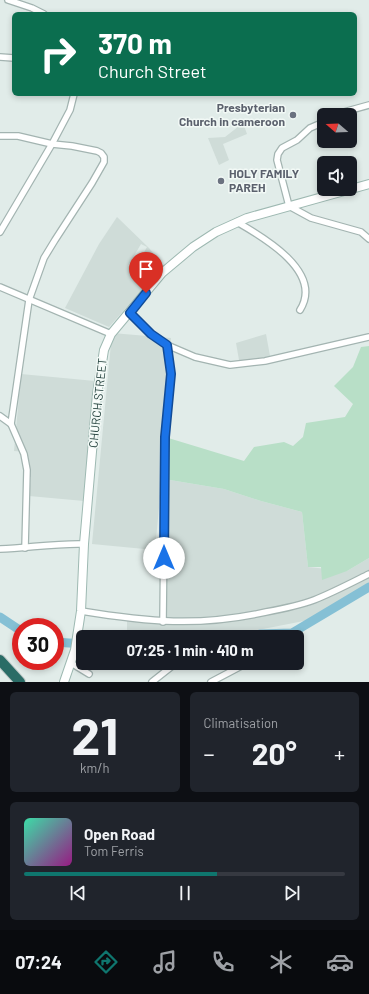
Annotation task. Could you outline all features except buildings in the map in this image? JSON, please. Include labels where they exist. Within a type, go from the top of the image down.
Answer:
[{"type":"highway","points":[[0,660],[20,682]]},
{"type":"main road","name":"CHURCH STREET","points":[[64,682],[75,650],[82,611],[84,544],[100,368],[104,350],[110,334],[130,313],[162,273],[193,247],[216,232],[236,222],[369,184]]},
{"type":"street","points":[[8,0],[40,12]]},
{"type":"street","points":[[0,57],[12,58]]},
{"type":"street","points":[[0,232],[52,144],[70,110],[74,96]]},
{"type":"street","points":[[357,108],[369,105]]},
{"type":"street","points":[[317,125],[310,128],[297,140],[282,148],[278,154],[278,160],[289,206],[311,218],[361,232],[369,239]]},
{"type":"street","points":[[0,136],[18,136],[52,144],[97,151],[102,153],[104,157],[104,162],[44,258],[28,300],[11,424]]},
{"type":"street","points":[[236,222],[270,241],[280,250],[303,278],[306,295],[300,310]]},
{"type":"street","points":[[361,232],[369,230]]},
{"type":"street","points":[[0,287],[110,334]]},
{"type":"street","points":[[130,313],[151,334],[167,345],[210,361],[237,365],[288,356],[369,337]]},
{"type":"street","points":[[163,622],[165,437],[171,374],[167,345]]},
{"type":"street","points":[[0,416],[11,424],[24,454],[27,470],[24,548]]},
{"type":"street","points":[[0,549],[61,544],[84,544]]},
{"type":"street","points":[[82,611],[137,620],[163,622],[211,622],[277,610],[314,600],[369,574]]},
{"type":"street","points":[[71,663],[89,674]]},
{"type":"street","points":[[152,682],[167,670]]},
{"type":"street","points":[[211,682],[234,670]]},
{"type":"shaded area","points":[[243,123],[247,134],[223,144],[229,160],[219,165],[208,138],[225,137]]},
{"type":"shaded area","points":[[117,217],[149,248],[163,266],[109,327],[65,308],[99,244]],"holes":[[[141,244],[147,247],[134,270],[128,266]]]},
{"type":"shaded area","points":[[112,333],[171,338],[160,465],[163,465],[155,550],[92,544]]},
{"type":"shaded area","points":[[266,334],[270,356],[250,361],[239,360],[236,343]]},
{"type":"shaded area","points":[[21,374],[95,381],[84,501],[29,496],[31,477],[25,477],[27,452],[14,451]]},
{"type":"shaded area","points":[[164,479],[224,489],[302,512],[308,567],[347,571],[369,558],[369,587],[314,619],[258,630],[127,630],[127,619],[163,622]]},
{"type":"green space","points":[[369,346],[369,558],[347,571],[322,580],[321,567],[308,567],[302,512],[224,489],[164,479],[165,437],[244,461],[254,447],[284,442],[293,446],[303,437],[306,423],[345,417],[353,404],[334,386],[353,367],[361,347]]},
{"type":"waterway","points":[[297,630],[369,587]]},
{"type":"waterway","points":[[0,617],[12,625]]},
{"type":"waterway","points":[[64,643],[76,644]]},
{"type":"place","name":"Presbyterian Church in cameroon","points":[[293,115]]},
{"type":"place","name":"HOLY FAMILY PAREH","points":[[221,181]]},
{"type":"route","points":[[146,293],[130,313],[151,334],[167,345],[171,374],[165,437],[164,558]]}]
